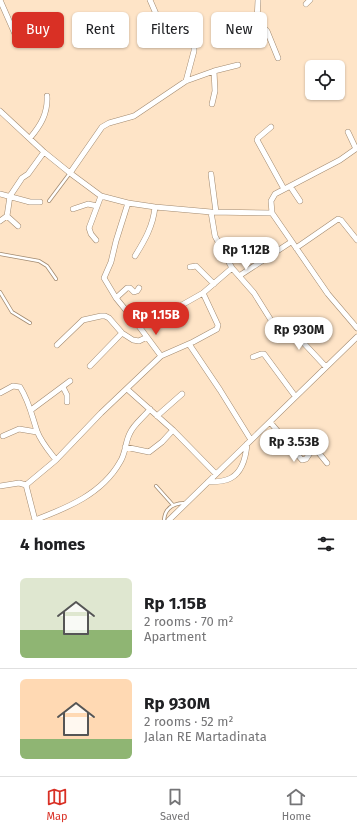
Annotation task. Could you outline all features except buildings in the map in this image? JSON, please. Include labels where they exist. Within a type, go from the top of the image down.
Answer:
[{"type":"street","points":[[150,0],[160,23],[188,24],[194,45],[194,51],[186,81]]},
{"type":"street","points":[[257,12],[258,0]]},
{"type":"street","points":[[0,1],[12,27]]},
{"type":"street","points":[[267,31],[278,58]]},
{"type":"street","points":[[70,173],[102,127],[109,123],[134,116],[186,81],[214,71],[238,65]]},
{"type":"street","points":[[212,104],[215,91],[214,71]]},
{"type":"street","points":[[30,138],[39,127],[45,115],[48,105],[47,96]]},
{"type":"street","points":[[0,111],[44,152],[101,196],[128,203],[155,207],[213,212],[272,213]]},
{"type":"street","points":[[271,128],[257,140],[284,189]]},
{"type":"street","points":[[348,132],[356,148],[340,160],[284,189],[271,198],[272,213],[291,242],[328,294],[357,328]]},
{"type":"street","points":[[0,221],[7,216],[10,196],[22,178],[28,174],[44,152]]},
{"type":"street","points":[[211,174],[215,236],[232,268],[254,293],[274,325],[285,323],[326,367]]},
{"type":"street","points":[[290,186],[300,201]]},
{"type":"street","points":[[0,194],[30,202],[40,202]]},
{"type":"street","points":[[96,240],[90,234],[89,228],[101,196]]},
{"type":"street","points":[[128,203],[111,262],[104,276],[104,281],[161,356]]},
{"type":"street","points":[[73,209],[88,204],[97,206]]},
{"type":"street","points":[[135,256],[148,234],[152,224],[155,207]]},
{"type":"street","points":[[7,216],[18,226]]},
{"type":"street","points":[[296,248],[338,219],[341,220],[357,240]]},
{"type":"street","points":[[239,276],[291,242]]},
{"type":"street","points":[[190,267],[196,266],[214,284]]},
{"type":"street","points":[[138,325],[166,314],[203,293],[232,268]]},
{"type":"street","points":[[116,298],[127,288],[130,288],[134,292],[139,288]]},
{"type":"street","points":[[26,485],[56,460],[101,413],[161,356],[189,344],[217,329],[217,323],[203,293]]},
{"type":"street","points":[[56,345],[83,320],[101,316],[109,318],[122,333],[136,341],[147,337]]},
{"type":"street","points":[[90,366],[122,333]]},
{"type":"street","points":[[169,520],[295,396],[357,338]]},
{"type":"street","points":[[189,344],[220,390],[249,442],[246,455],[234,476],[223,481],[208,482]]},
{"type":"street","points":[[253,358],[264,354],[295,396]]},
{"type":"street","points":[[31,410],[63,387],[70,380]]},
{"type":"street","points":[[0,393],[13,386],[17,386],[22,390],[31,410],[37,432],[46,448],[56,460]]},
{"type":"street","points":[[63,387],[67,395],[67,402]]},
{"type":"street","points":[[127,389],[173,430],[216,474]]},
{"type":"street","points":[[157,416],[182,394]]},
{"type":"street","points":[[26,485],[35,520],[64,510],[81,500],[95,490],[110,476],[120,463],[130,432],[150,410]]},
{"type":"street","points":[[270,422],[301,459],[306,459],[316,444],[322,439]]},
{"type":"street","points":[[3,436],[19,429],[37,432]]},
{"type":"street","points":[[125,447],[149,452],[162,442],[173,430]]},
{"type":"street","points":[[314,447],[327,463]]},
{"type":"street","points":[[0,486],[19,483],[26,485]]},
{"type":"lane","points":[[49,201],[70,173]]},
{"type":"lane","points":[[0,254],[39,261],[44,264],[56,279]]},
{"type":"lane","points":[[0,292],[12,312],[30,324]]},
{"type":"lane","points":[[156,486],[173,505]]},
{"type":"lane","points":[[164,520],[166,511],[173,505],[177,503],[187,503]]}]
